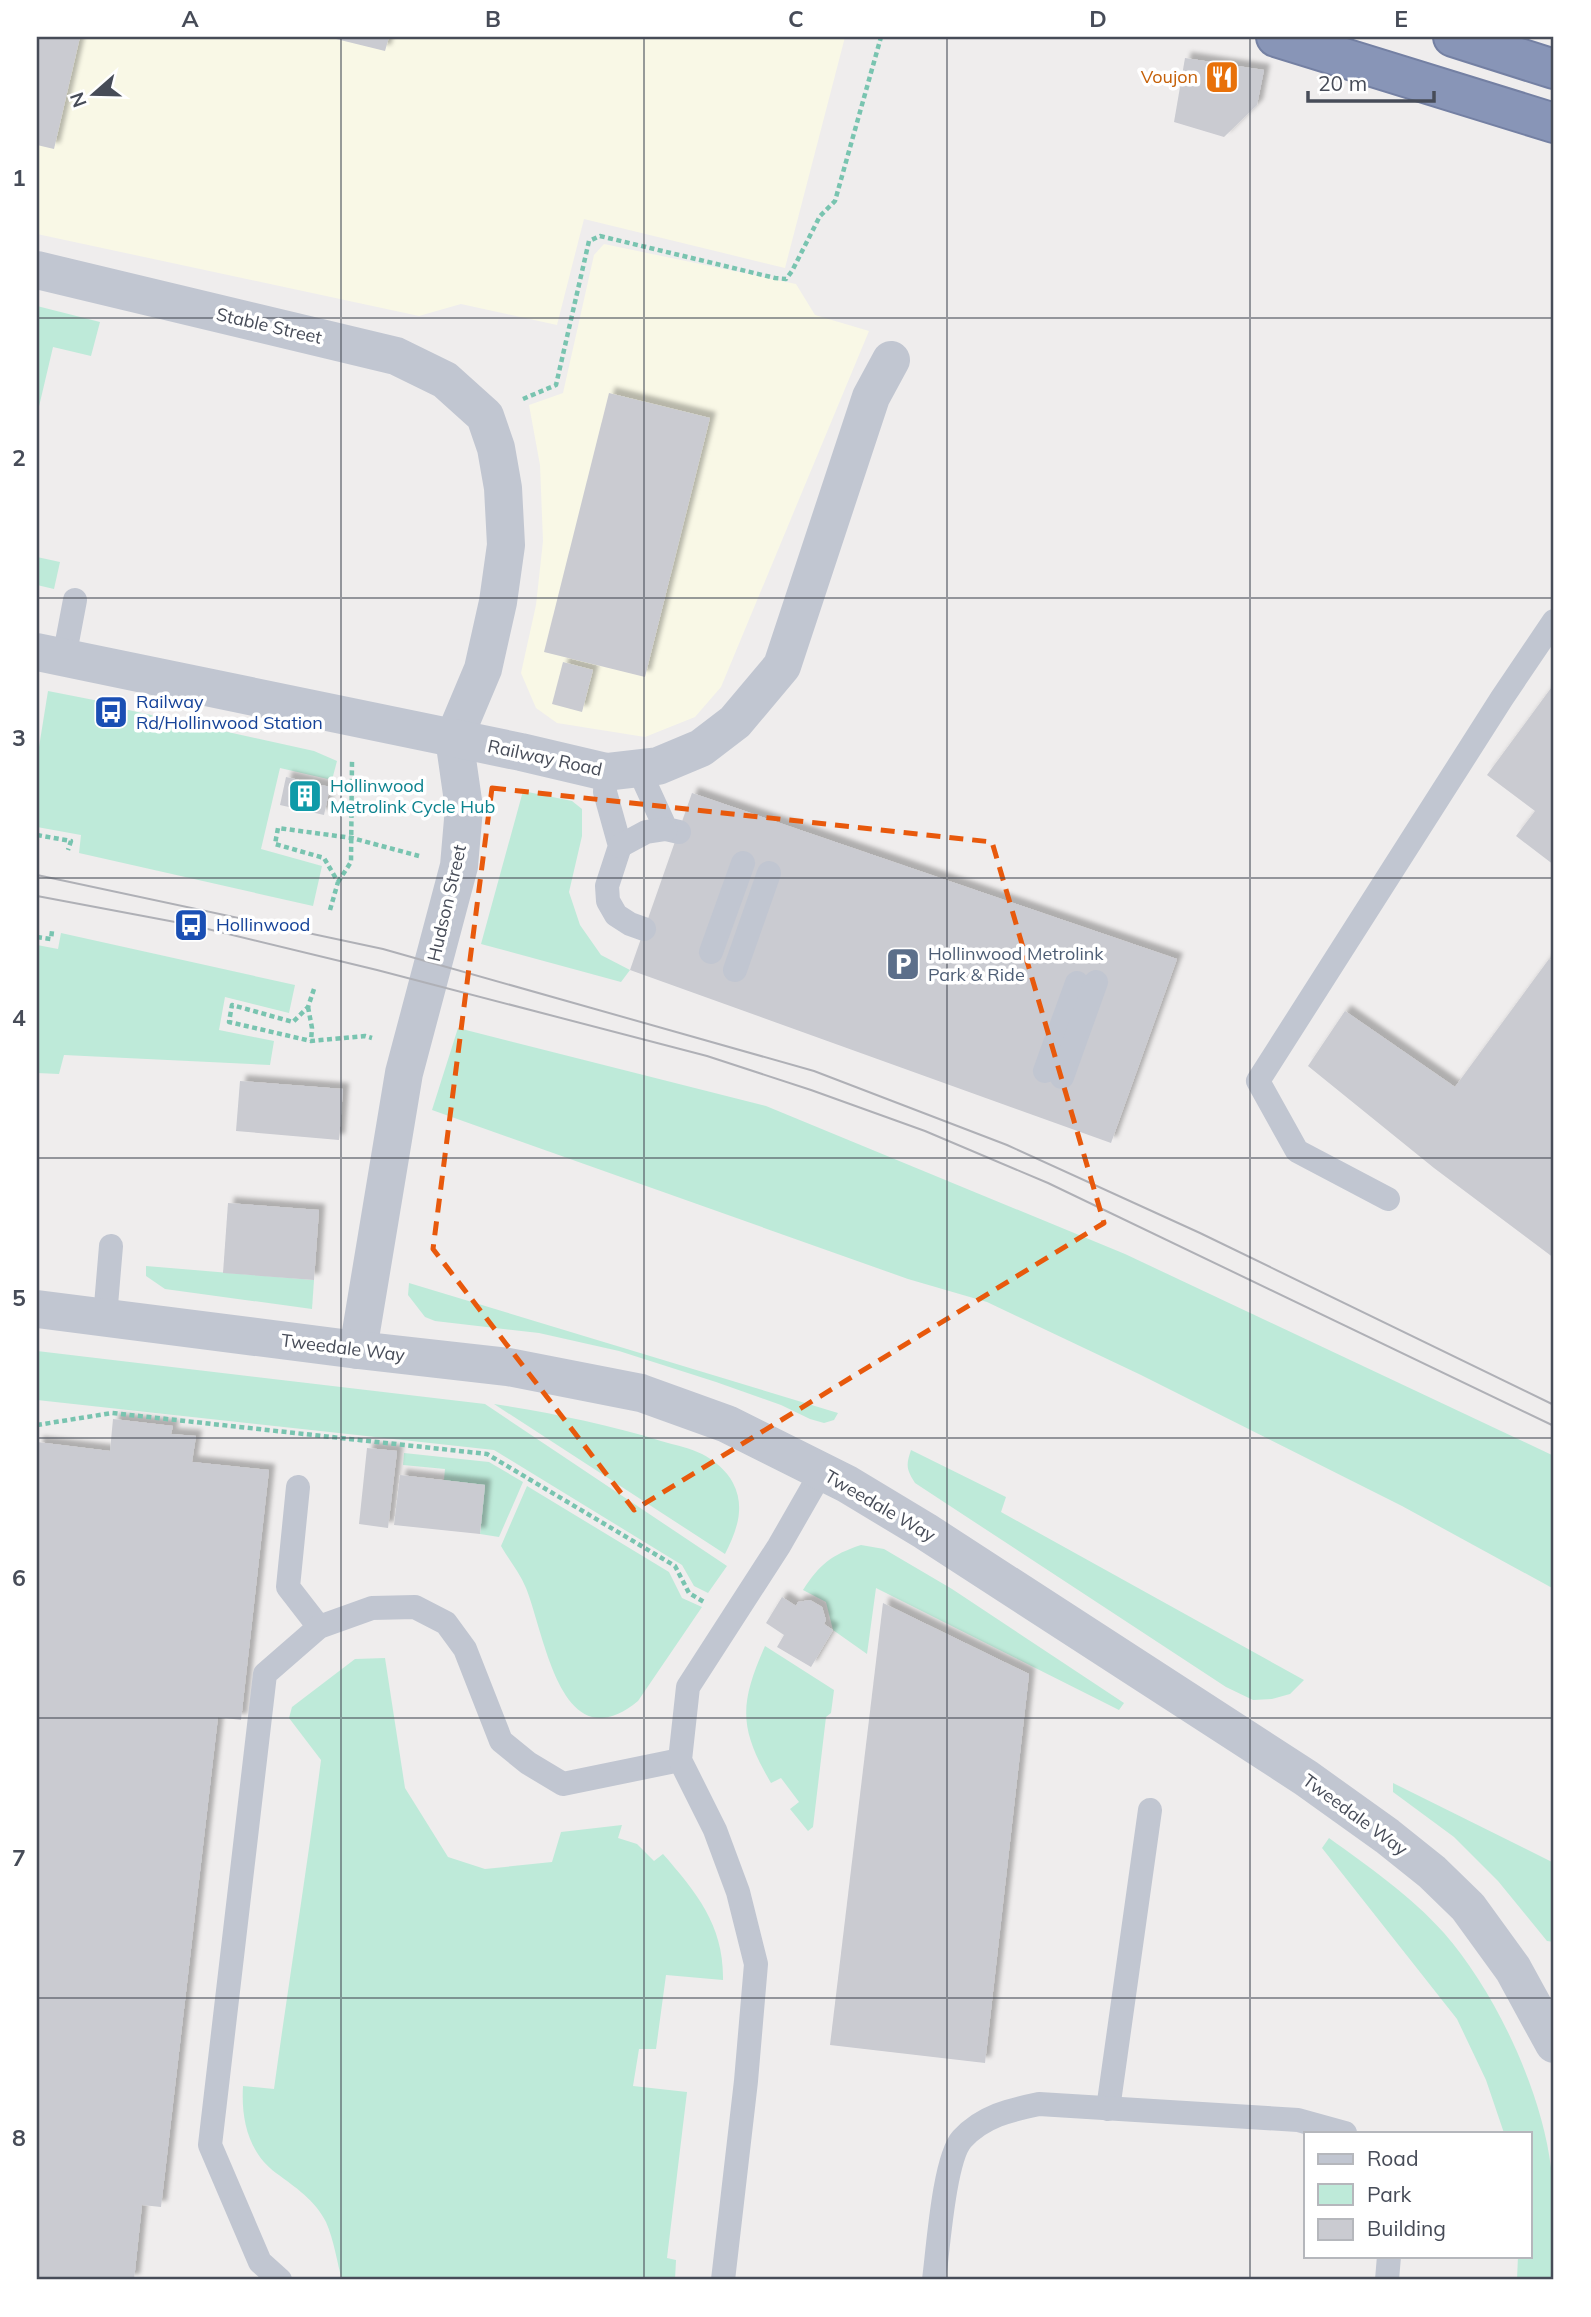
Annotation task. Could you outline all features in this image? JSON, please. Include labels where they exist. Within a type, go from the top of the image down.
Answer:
[{"type":"highway","points":[[1276,37],[1554,123]]},
{"type":"highway","points":[[1453,37],[1554,69]]},
{"type":"street","name":"Stable Street","points":[[37,270],[396,356],[445,380],[485,416],[496,448],[503,488],[506,545],[498,602],[483,669],[454,738]]},
{"type":"street","name":"Railway Road","points":[[51,655],[623,771],[658,766],[701,748],[735,722],[782,666],[871,397],[891,359]]},
{"type":"street","name":"Hudson Street","points":[[358,1350],[409,1051],[455,884],[463,836],[464,808],[454,738]]},
{"type":"street","name":"Tweedale Way","points":[[37,1309],[508,1367],[641,1393],[727,1424],[822,1471],[925,1531],[1306,1778],[1387,1836],[1432,1872],[1468,1907],[1550,2023]]},
{"type":"lane","points":[[51,655],[75,600]]},
{"type":"lane","points":[[1388,1199],[1297,1150],[1258,1081],[1554,621]]},
{"type":"lane","points":[[620,846],[646,832],[672,831],[623,771],[605,792],[620,846],[607,886],[608,901],[616,915],[644,929]]},
{"type":"lane","points":[[725,961],[758,866]]},
{"type":"lane","points":[[1059,1078],[1091,986]]},
{"type":"lane","points":[[105,1317],[111,1246]]},
{"type":"lane","points":[[723,2280],[746,2081],[755,1964],[733,1879],[715,1830],[680,1760],[688,1687],[779,1546],[822,1471]]},
{"type":"lane","points":[[298,1487],[288,1587],[318,1627]]},
{"type":"lane","points":[[280,2280],[260,2262],[210,2146],[265,1674],[318,1627],[372,1608],[415,1607],[446,1623],[465,1648],[502,1741],[528,1763],[563,1784],[680,1760]]},
{"type":"lane","points":[[1108,2109],[1150,1810]]},
{"type":"lane","points":[[934,2280],[950,2166],[960,2141],[976,2126],[1003,2111],[1039,2104],[1298,2120],[1341,2132]]},
{"type":"lane","points":[[1387,2280],[1389,2258]]},
{"type":"path","points":[[520,400],[556,385],[589,241],[600,236],[786,279],[820,216],[835,201],[881,37]]},
{"type":"path","points":[[330,910],[338,882],[351,862],[352,761]]},
{"type":"path","points":[[338,882],[324,858],[275,844],[278,828],[352,838],[425,857]]},
{"type":"path","points":[[37,835],[71,841],[68,850]]},
{"type":"path","points":[[37,937],[51,939],[52,931]]},
{"type":"path","points":[[314,989],[308,1007],[293,1022],[232,1005],[229,1022],[311,1041],[365,1036],[409,1051]]},
{"type":"path","points":[[308,1007],[312,1028],[311,1041]]},
{"type":"path","points":[[37,1425],[112,1413],[487,1454],[675,1566],[689,1593],[732,1618]]},
{"type":"highlighted area","points":[[492,788],[992,842],[1104,1223],[634,1510],[433,1249]]},
{"type":"shaded area","points":[[37,37],[845,37],[785,268],[584,219],[557,325],[461,304],[419,316],[37,234]]},
{"type":"shaded area","points":[[604,244],[796,284],[815,315],[869,331],[721,687],[695,717],[645,737],[557,723],[536,708],[521,673],[536,605],[543,541],[540,465],[529,405],[563,393],[594,255]]},
{"type":"green space","points":[[37,306],[100,322],[91,356],[53,347],[37,415]]},
{"type":"green space","points":[[37,557],[60,562],[54,589],[37,585]]},
{"type":"green space","points":[[48,691],[99,701],[96,716],[122,721],[124,709],[314,751],[337,761],[332,780],[280,768],[261,849],[322,866],[313,906],[79,853],[81,835],[37,827],[37,747]]},
{"type":"green space","points":[[523,791],[572,801],[582,809],[582,836],[569,892],[580,925],[601,955],[630,970],[621,982],[481,944]]},
{"type":"green space","points":[[61,933],[295,985],[289,1013],[225,997],[219,1030],[274,1041],[270,1065],[64,1055],[59,1074],[37,1073],[37,945],[58,949]]},
{"type":"green space","points":[[458,1028],[766,1106],[1125,1254],[1554,1456],[1554,1589],[1402,1506],[1141,1375],[987,1302],[908,1279],[432,1110]]},
{"type":"green space","points":[[146,1266],[314,1280],[312,1309],[165,1289],[146,1276]]},
{"type":"green space","points":[[409,1283],[838,1413],[834,1420],[824,1423],[716,1382],[619,1351],[539,1333],[435,1321],[425,1317],[408,1295]]},
{"type":"green space","points":[[37,1351],[485,1404],[727,1566],[708,1593],[694,1586],[682,1565],[494,1450],[37,1400]]},
{"type":"green space","points":[[494,1404],[620,1429],[687,1448],[711,1459],[730,1479],[739,1502],[736,1528],[725,1554]]},
{"type":"green space","points":[[911,1450],[1006,1497],[1001,1512],[1304,1680],[1290,1694],[1272,1699],[1253,1700],[1226,1687],[915,1483],[908,1467]]},
{"type":"green space","points":[[404,1453],[489,1462],[523,1482],[499,1537],[480,1534],[485,1485],[444,1480],[445,1469],[403,1465]]},
{"type":"green space","points":[[527,1486],[669,1572],[682,1598],[702,1607],[638,1701],[612,1716],[591,1717],[574,1705],[560,1686],[549,1661],[526,1588],[501,1546]]},
{"type":"green space","points":[[861,1545],[884,1549],[952,1589],[1124,1703],[1119,1710],[876,1588],[867,1654],[833,1630],[826,1602],[803,1590],[827,1562]]},
{"type":"green space","points":[[765,1646],[834,1690],[831,1713],[826,1717],[813,1827],[808,1831],[790,1809],[799,1802],[781,1778],[771,1783],[760,1764],[748,1731],[746,1716],[750,1685]]},
{"type":"green space","points":[[385,1658],[405,1788],[448,1857],[485,1869],[552,1862],[561,1832],[622,1825],[618,1838],[637,1844],[654,1861],[663,1854],[706,1911],[719,1943],[723,1980],[666,1975],[656,2049],[639,2049],[633,2086],[687,2092],[667,2258],[676,2260],[675,2280],[342,2280],[331,2236],[321,2214],[304,2194],[266,2165],[253,2145],[243,2111],[243,2086],[274,2089],[321,1760],[289,1718],[292,1707],[355,1659]]},
{"type":"green space","points":[[1393,1783],[1554,1863],[1554,1942],[1547,1941],[1498,1881],[1454,1837],[1393,1792]]},
{"type":"green space","points":[[1329,1838],[1389,1882],[1431,1919],[1463,1957],[1498,2013],[1527,2075],[1546,2138],[1553,2196],[1554,2280],[1517,2280],[1518,2258],[1532,2258],[1532,2132],[1504,2132],[1486,2080],[1457,2019],[1322,1848]]},
{"type":"building","points":[[37,37],[80,37],[54,149],[37,145]]},
{"type":"building","points":[[328,37],[389,37],[385,51]]},
{"type":"building","points":[[1185,58],[1264,70],[1257,105],[1224,137],[1174,122]]},
{"type":"building","points":[[609,393],[710,418],[645,677],[544,652]]},
{"type":"building","points":[[563,662],[593,670],[582,712],[552,704]]},
{"type":"building","points":[[1554,684],[1554,865],[1516,836],[1535,811],[1487,775]]},
{"type":"building","name":"Hollinwood Metrolink Cycle Hub","points":[[286,777],[330,787],[324,815],[280,805]]},
{"type":"building","name":"Hollinwood Metrolink Park & Ride","points":[[692,793],[1177,959],[1111,1143],[630,970]]},
{"type":"building","points":[[1549,959],[1554,962],[1554,1258],[1434,1168],[1308,1066],[1345,1011],[1455,1087]]},
{"type":"building","points":[[240,1081],[343,1089],[339,1140],[236,1131]]},
{"type":"building","points":[[228,1203],[319,1210],[314,1280],[223,1273]]},
{"type":"building","points":[[113,1419],[173,1426],[171,1434],[196,1436],[192,1462],[269,1470],[241,1720],[218,1717],[161,2207],[142,2205],[134,2280],[37,2280],[37,1442],[110,1451]]},
{"type":"building","points":[[367,1448],[397,1451],[388,1528],[359,1524]]},
{"type":"building","points":[[400,1475],[485,1485],[480,1534],[394,1525]]},
{"type":"building","points":[[782,1597],[796,1606],[798,1602],[810,1600],[822,1607],[826,1620],[824,1624],[833,1630],[811,1667],[777,1647],[784,1635],[766,1623]]},
{"type":"building","points":[[883,1603],[1029,1674],[985,2063],[830,2045]]},
{"type":"tram line","points":[[37,875],[383,949],[814,1071],[1007,1145],[1200,1233],[1554,1405]]},
{"type":"tram line","points":[[37,896],[191,925],[377,970],[707,1056],[811,1090],[925,1131],[1048,1183],[1554,1426]]},
{"type":"place","name":"Voujon","points":[[1222,77]]},
{"type":"place","name":"Railway Rd/Hollinwood Station","points":[[111,712]]},
{"type":"place","name":"Hollinwood Metrolink Cycle Hub","points":[[305,796]]},
{"type":"place","name":"Hollinwood","points":[[191,925]]},
{"type":"place","name":"Hollinwood Metrolink Park & Ride","points":[[903,964]]}]
